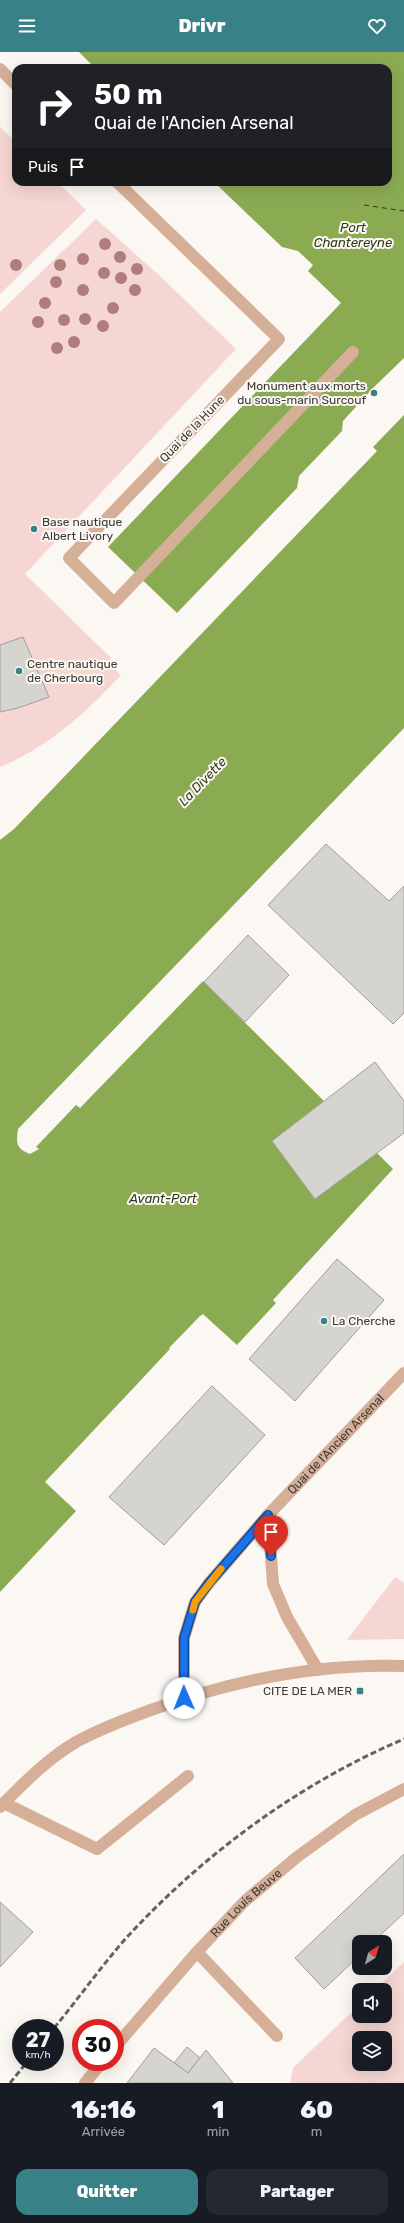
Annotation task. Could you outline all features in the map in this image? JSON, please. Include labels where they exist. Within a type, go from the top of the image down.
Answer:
[{"type":"street","points":[[0,69],[12,81]]},
{"type":"street","name":"Quai de la Hune","points":[[121,186],[279,339],[69,558],[114,603],[353,352]]},
{"type":"street","name":"Quai de l'Ancien Arsenal","points":[[184,1698],[184,1638],[195,1602],[209,1583],[268,1515],[404,1373]]},
{"type":"street","points":[[268,1515],[273,1584],[287,1617],[318,1670]]},
{"type":"street","points":[[188,1776],[97,1850],[2,1805],[38,1768],[76,1742],[114,1723],[184,1698],[229,1686],[318,1670],[368,1665],[404,1666]]},
{"type":"street","name":"Rue Louis Beuve","points":[[124,2037],[197,1952],[245,1901],[296,1857],[355,1815],[404,1789]]},
{"type":"street","points":[[197,1952],[277,2036]]},
{"type":"street","points":[[85,2083],[95,2071]]},
{"type":"shaded area","points":[[0,127],[12,138],[12,186],[61,186],[86,210],[0,294]]},
{"type":"shaded area","name":"Base nautique Albert Livory","points":[[96,219],[162,278],[236,349],[25,574],[111,658],[108,662],[121,675],[108,689],[65,728],[34,750],[0,767],[0,312]]},
{"type":"shaded area","points":[[395,1577],[404,1583],[404,1639],[347,1640]]},
{"type":"shaded area","points":[[404,1962],[404,2083],[290,2083],[293,2068],[352,2012],[352,2023],[392,2023],[392,1983],[382,1983]]},
{"type":"water","name":"Port Chantereyne","points":[[79,52],[404,52],[404,358],[373,388],[343,421],[342,431],[299,476],[297,488],[177,613],[108,547],[341,303],[308,271],[313,265],[298,251],[282,247],[218,186],[392,186],[392,64],[91,64]]},
{"type":"water","points":[[404,415],[404,728],[18,1129],[17,1138],[18,1145],[25,1152],[30,1154],[39,1149],[36,1147],[76,1105],[80,1108],[203,981],[324,1101],[272,1141],[315,1199],[377,1153],[393,1169],[273,1300],[276,1303],[237,1345],[206,1317],[204,1318],[201,1315],[169,1348],[170,1349],[48,1482],[77,1510],[0,1592],[0,840],[14,829],[377,451],[373,447]]},
{"type":"pier","points":[[203,1314],[237,1347],[206,1319],[201,1318],[51,1482],[78,1508],[77,1512],[45,1482]]},
{"type":"building","name":"Centre nautique de Cherbourg","points":[[23,637],[49,697],[18,708],[0,712],[0,645]]},
{"type":"building","points":[[326,844],[389,901],[404,886],[404,1013],[393,1024],[268,905]]},
{"type":"building","points":[[248,935],[289,975],[245,1022],[204,982]]},
{"type":"building","points":[[375,1062],[404,1101],[404,1133],[315,1199],[272,1141]]},
{"type":"building","name":"La Cherche","points":[[337,1259],[384,1300],[295,1401],[249,1359]]},
{"type":"building","points":[[212,1386],[265,1435],[164,1545],[109,1497]]},
{"type":"building","points":[[404,1854],[404,1913],[380,1935],[352,1935],[352,1963],[324,1989],[295,1958]]},
{"type":"building","points":[[0,1902],[33,1932],[0,1967]]},
{"type":"building","points":[[187,2047],[200,2058],[188,2073],[174,2063]]},
{"type":"building","points":[[154,2048],[188,2073],[206,2050],[233,2083],[127,2083]]},
{"type":"ferry route","points":[[364,205],[404,211]]},
{"type":"railway","points":[[61,2019],[128,1936],[189,1876],[222,1849],[291,1799],[365,1757],[404,1739]]},
{"type":"railway","points":[[10,2083],[20,2071]]},
{"type":"slow traffic","points":[[193,1610],[195,1602],[221,1569]]},
{"type":"place","name":"Monument aux morts du sous-marin Surcouf","points":[[374,393]]},
{"type":"place","name":"Base nautique Albert Livory","points":[[34,529]]},
{"type":"place","name":"Centre nautique de Cherbourg","points":[[19,671]]},
{"type":"place","name":"La Cherche","points":[[324,1321]]},
{"type":"place","name":"CITE DE LA MER","points":[[360,1691]]},
{"type":"route","points":[[184,1698],[184,1638],[195,1602],[209,1583],[268,1515],[271,1556]]},
{"type":"water label","name":"La Divette","points":[[202,781]]},
{"type":"water label","name":"Avant-Port","points":[[163,1198]]}]
